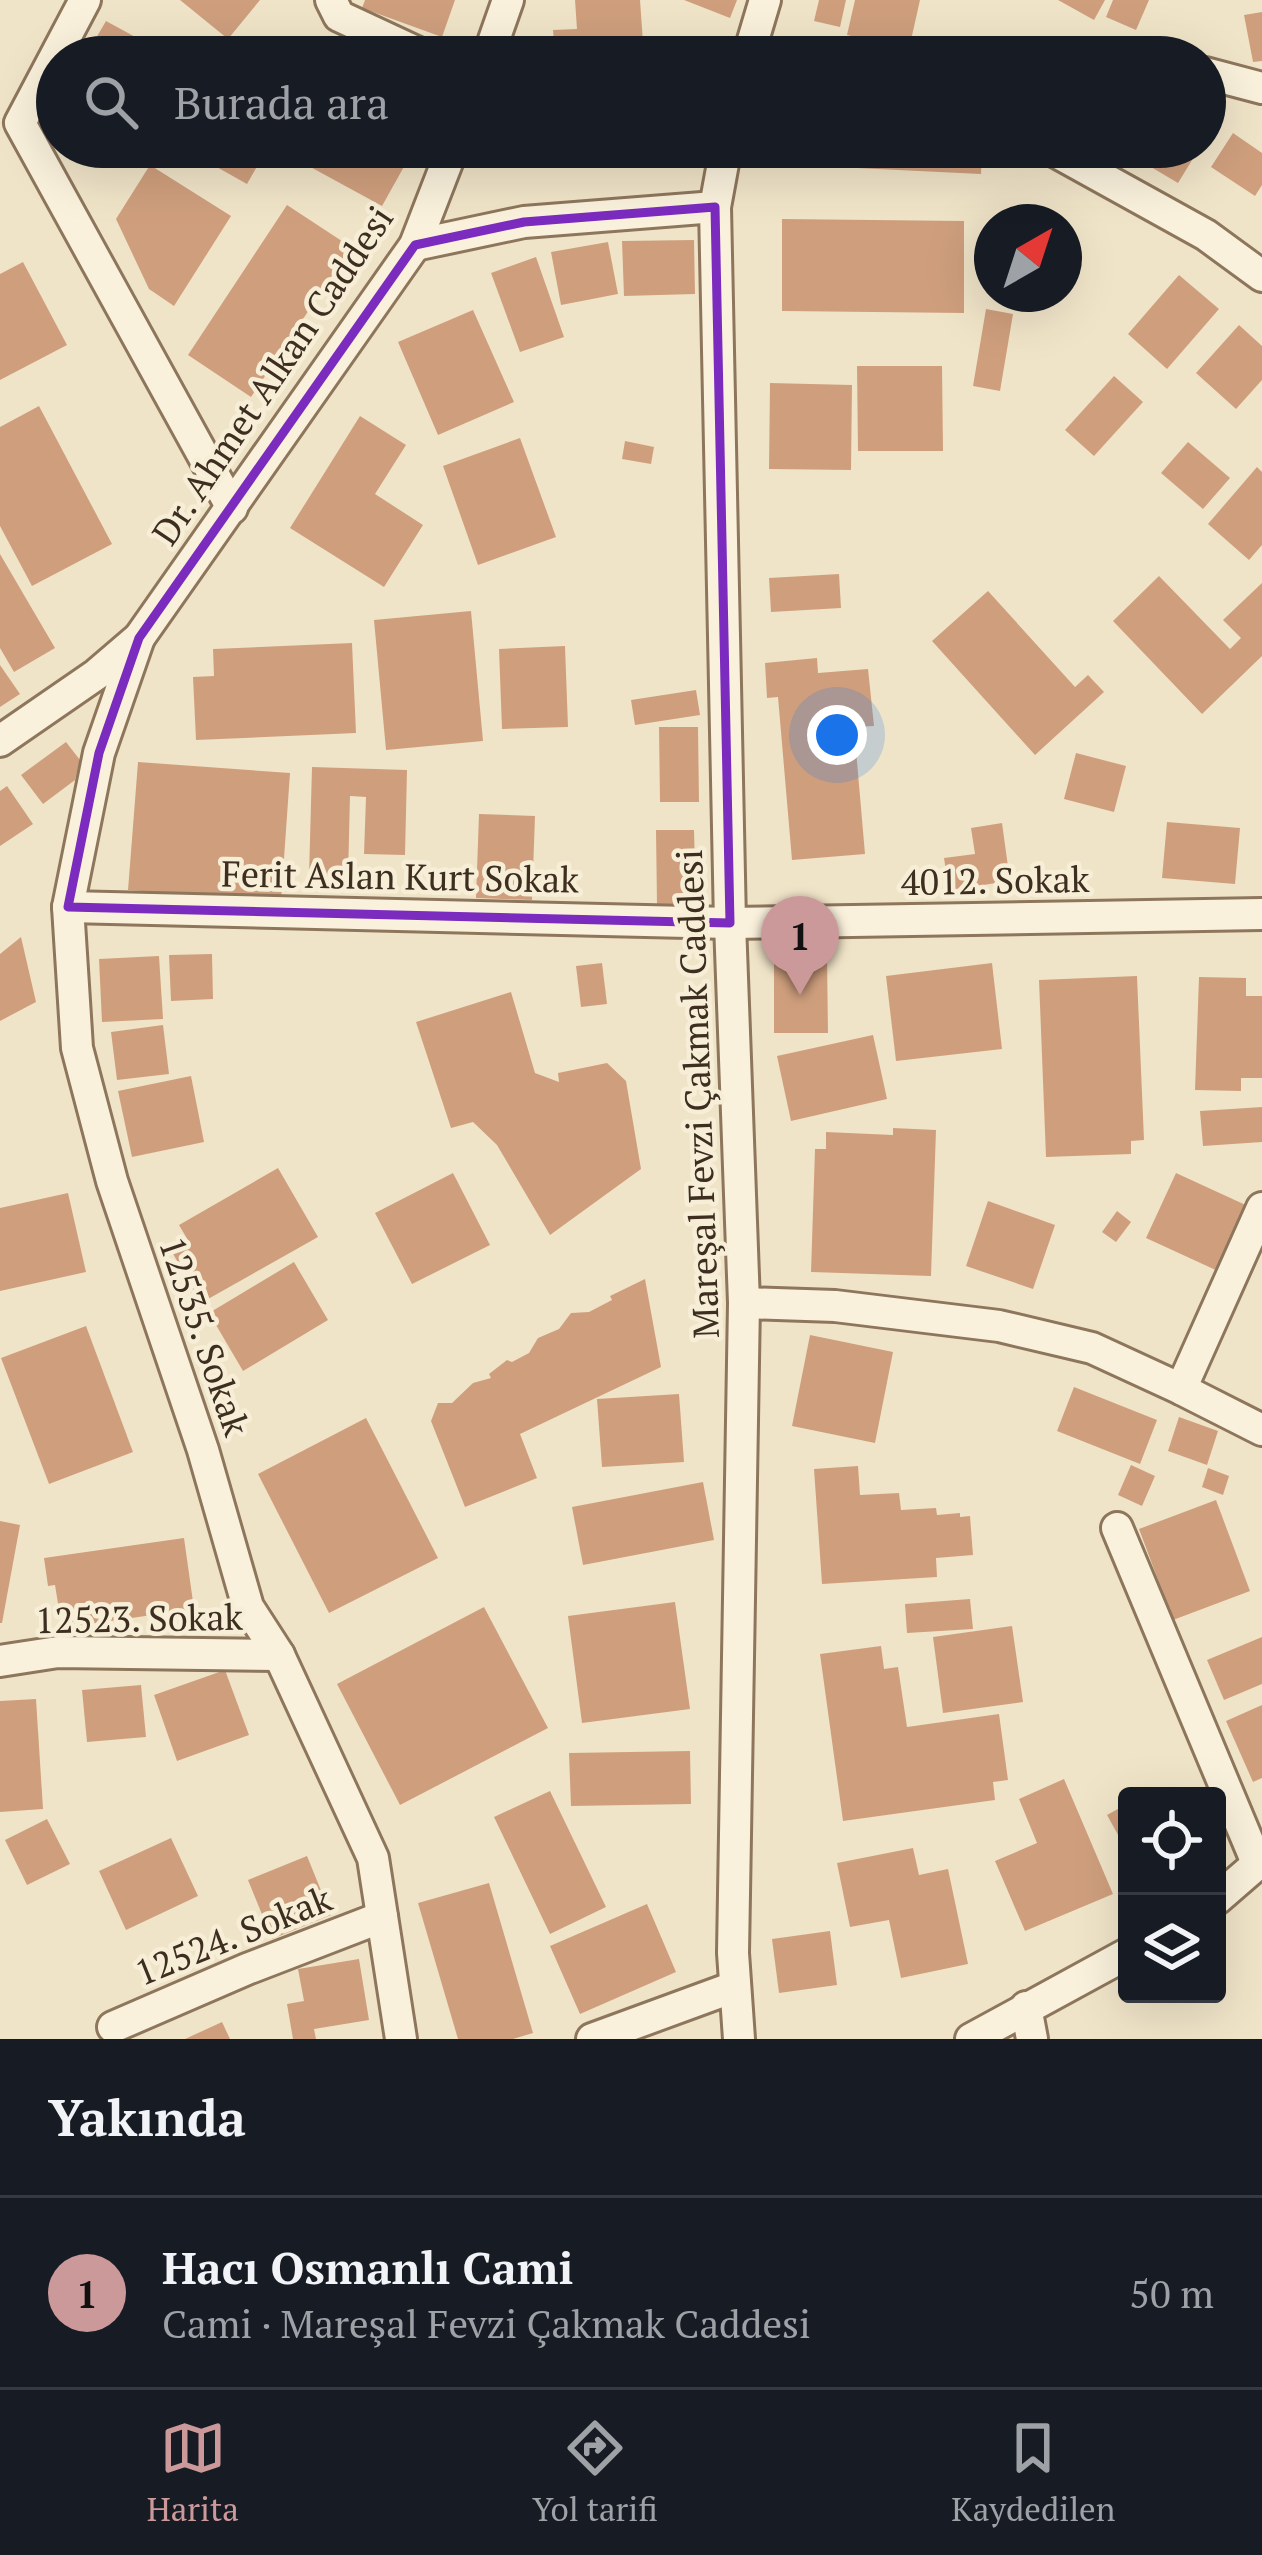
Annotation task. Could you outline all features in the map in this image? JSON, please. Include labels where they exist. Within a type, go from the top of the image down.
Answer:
[{"type":"street","points":[[66,36],[85,0]]},
{"type":"street","points":[[331,0],[339,16],[382,36]]},
{"type":"street","points":[[495,36],[508,0]]},
{"type":"street","points":[[754,36],[765,0]]},
{"type":"street","points":[[1226,79],[1262,88]]},
{"type":"street","points":[[36,93],[20,123],[36,152]]},
{"type":"street","points":[[45,168],[232,508]]},
{"type":"street","name":"Dr. Ahmet Alkan Caddesi","points":[[139,638],[415,245],[445,168]]},
{"type":"street","name":"Mareşal Fevzi Çakmak Caddesi","points":[[722,168],[715,207],[730,923],[744,1303],[734,1987],[740,2039]]},
{"type":"street","points":[[1085,168],[1206,236],[1262,276]]},
{"type":"street","points":[[415,245],[524,222],[715,207]]},
{"type":"street","points":[[0,741],[97,674],[139,638]]},
{"type":"street","name":"12535. Sokak","points":[[139,638],[99,753],[68,908],[77,1048],[112,1181],[203,1450],[248,1607],[279,1655],[374,1858],[401,2039]]},
{"type":"street","name":"Ferit Aslan Kurt Sokak","points":[[68,908],[730,923]]},
{"type":"street","name":"4012. Sokak","points":[[730,923],[1262,914]]},
{"type":"street","points":[[1181,1389],[1262,1208]]},
{"type":"street","points":[[744,1303],[835,1306],[999,1326],[1092,1348],[1262,1430]]},
{"type":"street","points":[[1118,1528],[1260,1862],[1223,1895]]},
{"type":"street","name":"12523. Sokak","points":[[0,1661],[58,1652],[279,1655]]},
{"type":"street","name":"12524. Sokak","points":[[113,2027],[382,1917]]},
{"type":"street","points":[[970,2039],[1118,1959]]},
{"type":"street","points":[[592,2039],[734,1987]]},
{"type":"street","points":[[1026,2007],[1032,2039]]},
{"type":"highlighted area","points":[[715,207],[730,923],[68,907],[99,753],[139,638],[415,245],[524,222]]},
{"type":"building","points":[[180,0],[260,0],[230,36]]},
{"type":"building","points":[[365,0],[455,0],[442,36],[362,8]]},
{"type":"building","points":[[575,0],[640,0],[643,36],[554,36],[553,30],[577,29]]},
{"type":"building","points":[[684,0],[737,0],[730,18]]},
{"type":"building","points":[[819,0],[846,0],[840,27],[814,21]]},
{"type":"building","points":[[855,0],[920,0],[912,36],[847,35]]},
{"type":"building","points":[[1058,0],[1105,0],[1094,20]]},
{"type":"building","points":[[1113,0],[1149,0],[1136,30],[1106,17]]},
{"type":"building","points":[[1262,12],[1262,61],[1253,62],[1244,15]]},
{"type":"building","points":[[106,21],[134,36],[97,36]]},
{"type":"building","points":[[1233,133],[1262,153],[1262,185],[1255,196],[1213,168],[1226,168],[1226,144]]},
{"type":"building","points":[[148,168],[231,216],[174,306],[149,289],[116,219]]},
{"type":"building","points":[[218,168],[256,168],[247,184]]},
{"type":"building","points":[[312,168],[403,168],[382,206]]},
{"type":"building","points":[[856,168],[981,168],[981,174]]},
{"type":"building","points":[[1153,168],[1187,168],[1178,183]]},
{"type":"building","points":[[287,205],[351,247],[251,397],[188,355]]},
{"type":"building","points":[[782,219],[964,221],[964,313],[782,311]]},
{"type":"building","points":[[694,240],[695,294],[624,296],[622,241]]},
{"type":"building","points":[[608,242],[618,294],[561,305],[551,252]]},
{"type":"building","points":[[536,257],[564,337],[520,352],[491,273]]},
{"type":"building","points":[[23,262],[67,345],[0,380],[0,274]]},
{"type":"building","points":[[1179,275],[1219,309],[1167,369],[1128,334]]},
{"type":"building","points":[[473,310],[514,402],[438,435],[398,342]]},
{"type":"building","points":[[985,312],[1013,314],[1000,391],[973,386]]},
{"type":"building","points":[[1239,325],[1262,346],[1262,380],[1236,409],[1196,373]]},
{"type":"building","points":[[857,366],[942,366],[943,451],[858,451]]},
{"type":"building","points":[[1114,376],[1143,402],[1094,456],[1065,430]]},
{"type":"building","points":[[770,383],[852,385],[851,470],[769,469]]},
{"type":"building","points":[[39,406],[112,544],[32,586],[0,526],[0,427]]},
{"type":"building","points":[[360,416],[406,445],[375,494],[423,525],[384,587],[290,528]]},
{"type":"building","points":[[520,438],[556,537],[478,565],[443,466]]},
{"type":"building","points":[[625,441],[654,447],[651,464],[622,459]]},
{"type":"building","points":[[1188,442],[1230,478],[1203,509],[1161,473]]},
{"type":"building","points":[[1257,467],[1262,472],[1262,545],[1249,560],[1208,524]]},
{"type":"building","points":[[0,554],[55,648],[14,672],[0,648]]},
{"type":"building","points":[[839,574],[841,608],[771,612],[769,578]]},
{"type":"building","points":[[1159,576],[1230,649],[1241,638],[1223,620],[1262,583],[1262,656],[1202,714],[1113,621]]},
{"type":"building","points":[[988,591],[1075,687],[1088,675],[1104,692],[1035,755],[932,641]]},
{"type":"building","points":[[471,611],[483,741],[386,750],[374,620]]},
{"type":"building","points":[[352,643],[356,733],[196,740],[193,677],[214,676],[213,649]]},
{"type":"building","points":[[565,646],[568,727],[502,729],[499,649]]},
{"type":"building","points":[[817,658],[818,673],[868,669],[874,726],[854,727],[865,854],[792,860],[778,697],[767,698],[765,663]]},
{"type":"building","points":[[0,665],[20,694],[0,707]]},
{"type":"building","points":[[696,690],[700,715],[635,725],[631,700]]},
{"type":"building","points":[[659,727],[698,727],[699,802],[660,802]]},
{"type":"building","points":[[66,742],[80,760],[75,780],[43,804],[21,775]]},
{"type":"building","points":[[1076,753],[1126,766],[1114,812],[1064,799]]},
{"type":"building","points":[[138,762],[290,773],[281,901],[128,890]]},
{"type":"building","points":[[312,767],[407,770],[405,855],[364,854],[366,797],[350,796],[348,878],[309,876]]},
{"type":"building","points":[[7,786],[33,824],[0,846],[0,791]]},
{"type":"building","points":[[479,814],[535,816],[532,900],[476,898]]},
{"type":"building","points":[[1167,822],[1240,828],[1235,884],[1162,878]]},
{"type":"building","points":[[1002,823],[1010,881],[949,890],[944,858],[975,854],[971,828]]},
{"type":"building","points":[[656,830],[694,830],[696,905],[657,905]]},
{"type":"building","points":[[21,937],[36,1002],[0,1021],[0,954]]},
{"type":"building","points":[[212,954],[213,999],[171,1001],[169,955]]},
{"type":"building","points":[[159,956],[163,1019],[102,1022],[99,959]]},
{"type":"building","points":[[774,957],[827,957],[828,1033],[774,1033]]},
{"type":"building","points":[[602,963],[607,1004],[581,1007],[576,966]]},
{"type":"building","points":[[992,963],[1002,1049],[896,1061],[886,976]]},
{"type":"building","points":[[1137,976],[1144,1140],[1131,1141],[1131,1154],[1046,1157],[1039,980]]},
{"type":"building","points":[[1199,977],[1246,978],[1246,996],[1262,996],[1262,1078],[1241,1078],[1241,1091],[1195,1090]]},
{"type":"building","points":[[511,992],[535,1073],[559,1082],[558,1073],[607,1063],[626,1081],[641,1169],[550,1235],[497,1145],[473,1122],[451,1128],[416,1022]]},
{"type":"building","points":[[163,1025],[169,1074],[117,1080],[111,1032]]},
{"type":"building","points":[[873,1035],[887,1099],[791,1121],[777,1056]]},
{"type":"building","points":[[191,1076],[204,1142],[132,1157],[118,1091]]},
{"type":"building","points":[[1262,1107],[1262,1142],[1203,1146],[1200,1111]]},
{"type":"building","points":[[893,1128],[936,1130],[931,1276],[811,1272],[815,1149],[826,1149],[826,1132],[893,1135]]},
{"type":"building","points":[[278,1168],[318,1237],[201,1303],[172,1252],[189,1242],[179,1225]]},
{"type":"building","points":[[453,1173],[490,1245],[412,1284],[375,1213]]},
{"type":"building","points":[[1176,1173],[1250,1207],[1220,1272],[1146,1238]]},
{"type":"building","points":[[68,1193],[86,1272],[0,1291],[0,1208]]},
{"type":"building","points":[[988,1201],[1055,1225],[1033,1289],[966,1266]]},
{"type":"building","points":[[1117,1211],[1131,1222],[1116,1242],[1102,1232]]},
{"type":"building","points":[[294,1262],[328,1320],[243,1371],[209,1313]]},
{"type":"building","points":[[645,1279],[661,1367],[520,1434],[537,1478],[465,1507],[431,1421],[438,1403],[452,1403],[473,1383],[491,1378],[489,1374],[507,1360],[529,1353],[538,1338],[559,1329],[571,1313],[589,1312]]},
{"type":"building","points":[[86,1326],[133,1452],[49,1484],[1,1358]]},
{"type":"building","points":[[810,1335],[893,1352],[875,1443],[792,1426]]},
{"type":"building","points":[[1074,1387],[1157,1420],[1140,1464],[1057,1431]]},
{"type":"building","points":[[679,1394],[684,1462],[602,1467],[597,1399]]},
{"type":"building","points":[[1179,1417],[1218,1431],[1207,1465],[1168,1451]]},
{"type":"building","points":[[366,1418],[438,1558],[329,1613],[258,1474]]},
{"type":"building","points":[[1131,1465],[1155,1476],[1142,1506],[1118,1495]]},
{"type":"building","points":[[858,1466],[860,1495],[899,1493],[901,1510],[936,1508],[937,1515],[970,1516],[973,1555],[936,1558],[937,1577],[822,1584],[814,1469]]},
{"type":"building","points":[[1208,1468],[1229,1476],[1223,1495],[1202,1487]]},
{"type":"building","points":[[703,1482],[714,1540],[583,1565],[572,1507]]},
{"type":"building","points":[[1216,1500],[1250,1591],[1173,1620],[1139,1529]]},
{"type":"building","points":[[0,1521],[20,1525],[2,1623],[0,1623]]},
{"type":"building","points":[[184,1538],[194,1609],[62,1628],[55,1585],[48,1586],[44,1558]]},
{"type":"building","points":[[970,1599],[973,1629],[907,1633],[905,1604]]},
{"type":"building","points":[[675,1602],[690,1709],[582,1723],[568,1616]]},
{"type":"building","points":[[484,1607],[548,1728],[400,1805],[337,1684]]},
{"type":"building","points":[[1012,1626],[1023,1702],[943,1713],[933,1637]]},
{"type":"building","points":[[1262,1637],[1262,1684],[1224,1700],[1207,1660]]},
{"type":"building","points":[[881,1646],[884,1669],[898,1667],[907,1727],[999,1714],[1008,1780],[993,1782],[995,1800],[843,1821],[820,1654]]},
{"type":"building","points":[[225,1670],[249,1735],[177,1761],[154,1695]]},
{"type":"building","points":[[141,1685],[146,1737],[87,1742],[82,1690]]},
{"type":"building","points":[[36,1699],[43,1809],[0,1812],[0,1701]]},
{"type":"building","points":[[1262,1705],[1262,1778],[1253,1782],[1226,1721]]},
{"type":"building","points":[[690,1751],[691,1804],[571,1806],[569,1753]]},
{"type":"building","points":[[1064,1779],[1113,1894],[1025,1931],[995,1861],[1037,1843],[1019,1799]]},
{"type":"building","points":[[550,1791],[606,1907],[550,1934],[494,1817]]},
{"type":"building","points":[[1118,1809],[1118,1835],[1107,1815]]},
{"type":"building","points":[[47,1819],[70,1864],[27,1885],[5,1840]]},
{"type":"building","points":[[171,1838],[198,1896],[126,1930],[99,1871]]},
{"type":"building","points":[[913,1848],[919,1875],[948,1869],[968,1964],[901,1978],[889,1920],[850,1927],[837,1863]]},
{"type":"building","points":[[307,1856],[331,1915],[272,1939],[248,1880]]},
{"type":"building","points":[[489,1883],[533,2033],[513,2039],[458,2039],[418,1903]]},
{"type":"building","points":[[647,1904],[676,1972],[580,2014],[550,1946]]},
{"type":"building","points":[[830,1931],[837,1985],[779,1993],[772,1939]]},
{"type":"building","points":[[359,1959],[369,2020],[314,2029],[316,2039],[293,2039],[287,2004],[304,2001],[298,1969]]},
{"type":"building","points":[[222,2022],[230,2039],[185,2039]]},
{"type":"place","name":"Hacı Osmanlı Cami","points":[[800,995]]}]
